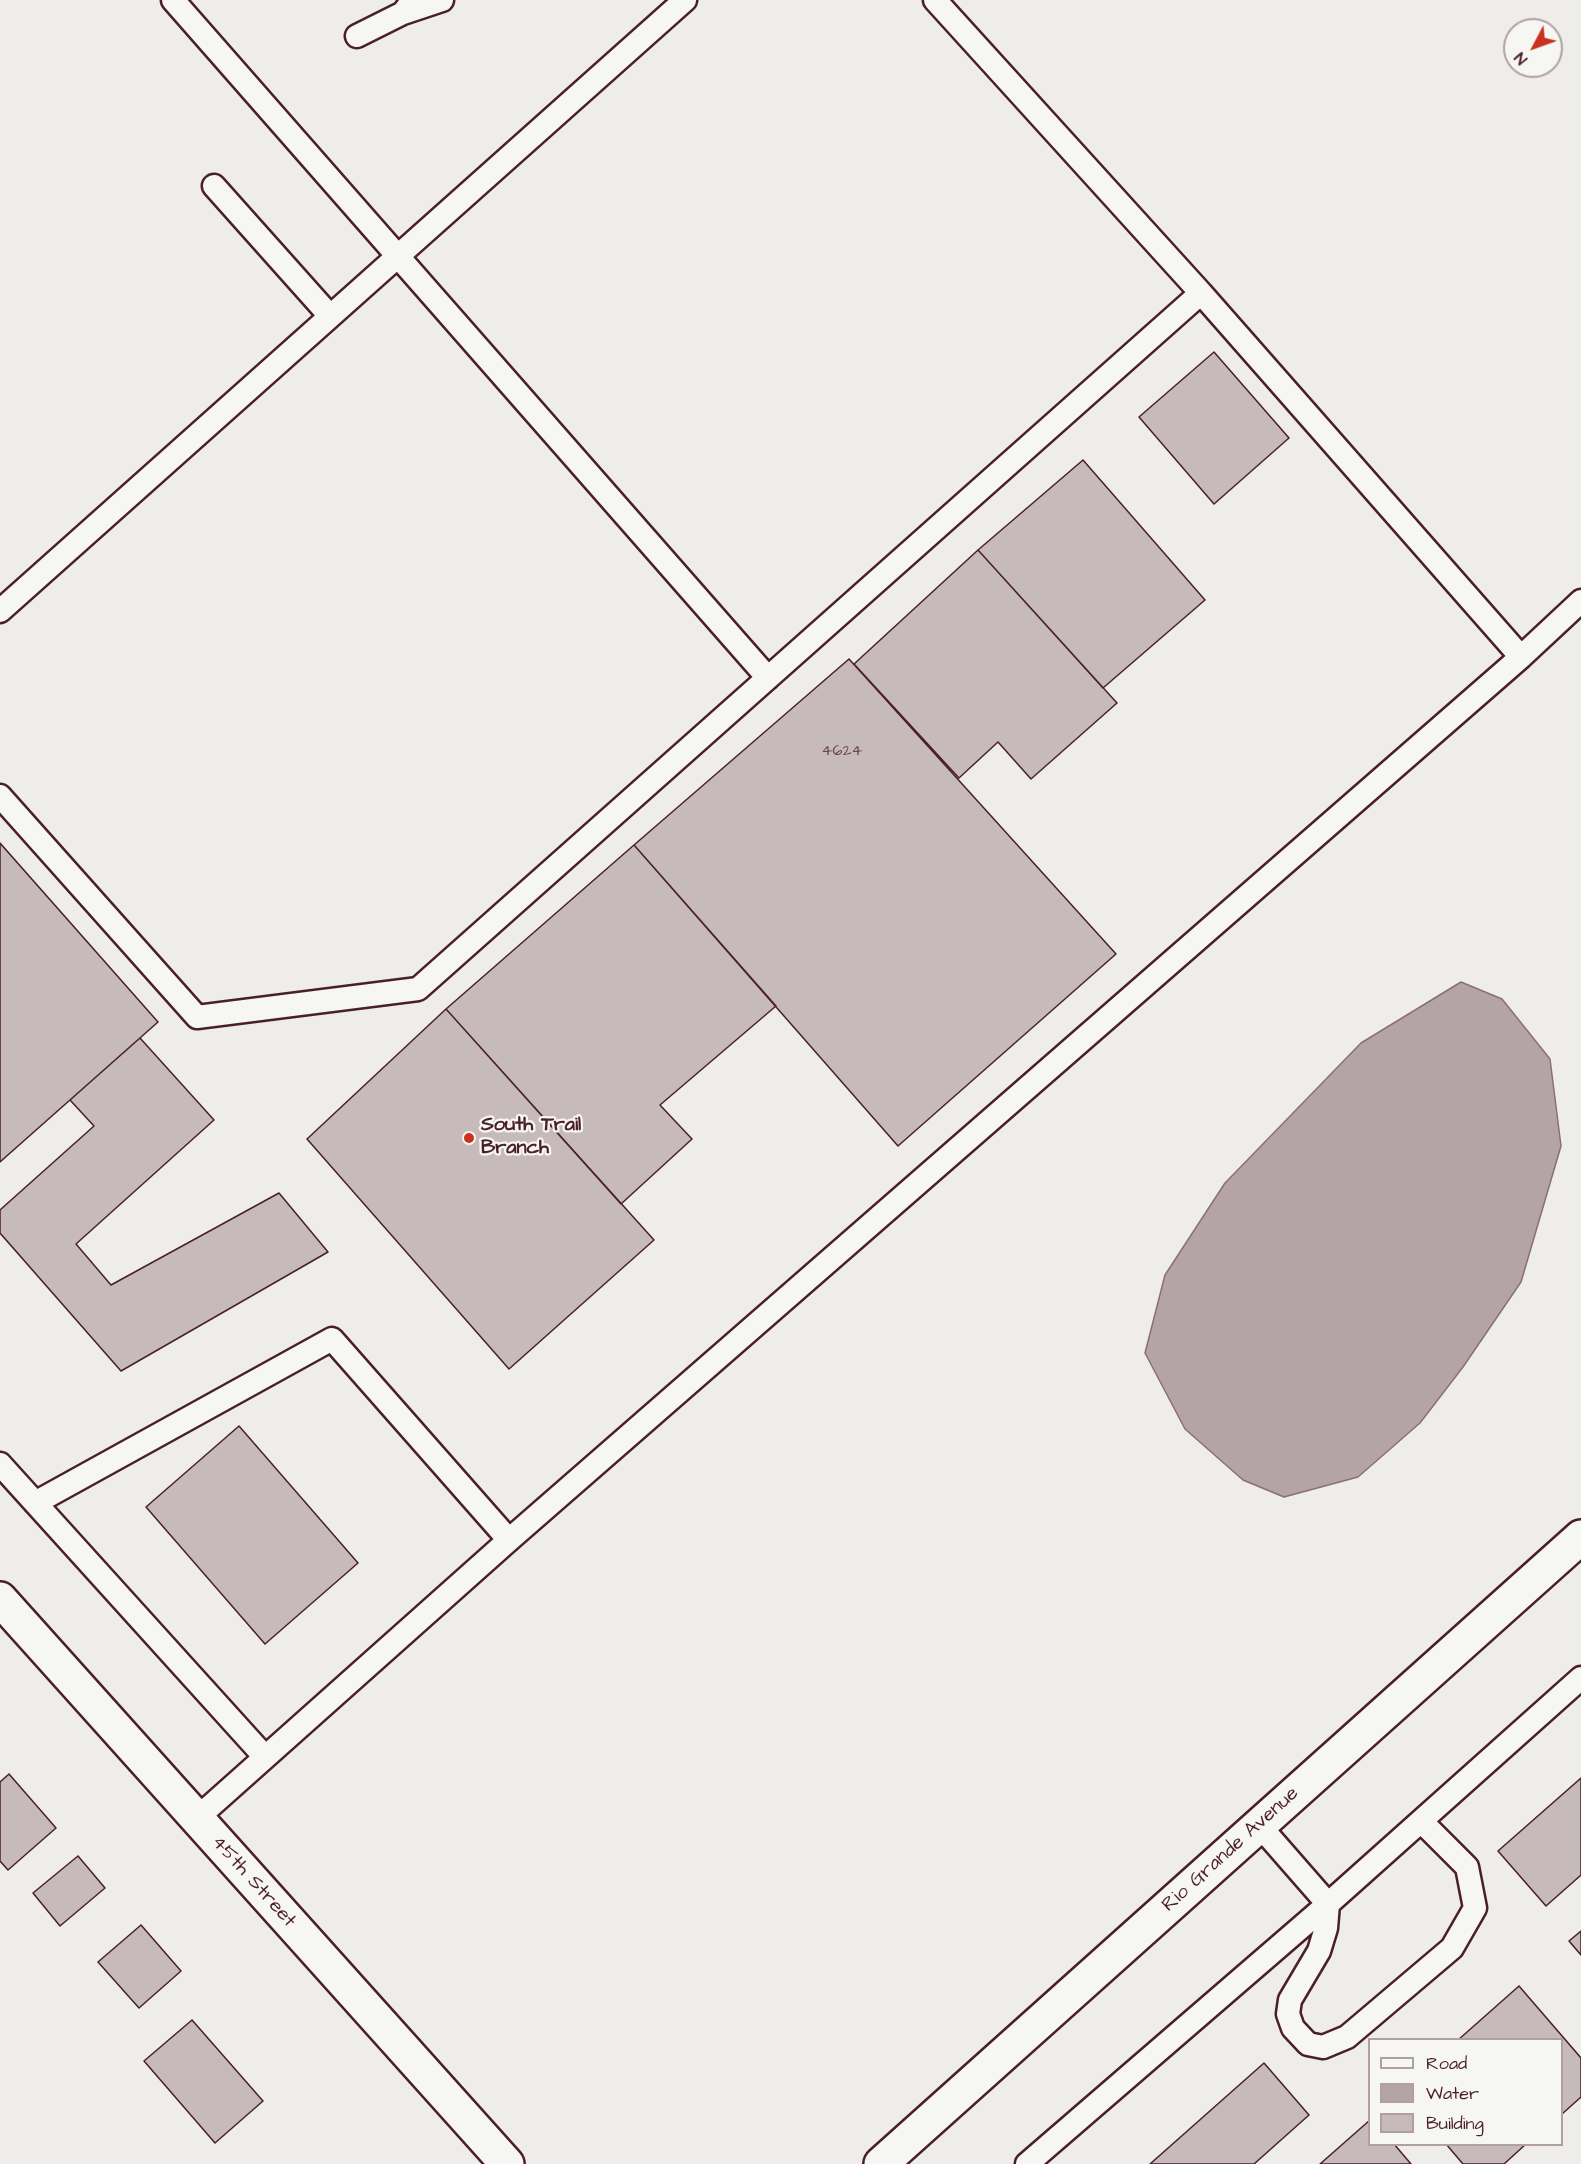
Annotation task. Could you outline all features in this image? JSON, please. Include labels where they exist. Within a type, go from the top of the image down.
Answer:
[{"type":"street","name":"Rio Grande Avenue","points":[[881,2164],[1581,1537]]},
{"type":"street","name":"45th Street","points":[[0,1599],[507,2164]]},
{"type":"lane","points":[[173,0],[768,678]]},
{"type":"lane","points":[[357,36],[408,7],[442,0]]},
{"type":"lane","points":[[0,611],[685,0]]},
{"type":"lane","points":[[935,0],[1201,293],[1521,657]]},
{"type":"lane","points":[[214,186],[330,316]]},
{"type":"lane","points":[[0,796],[197,1017],[418,989],[1201,293]]},
{"type":"lane","points":[[196,1819],[509,1540],[1521,657],[1581,601]]},
{"type":"lane","points":[[35,1503],[332,1339],[509,1540]]},
{"type":"lane","points":[[0,1464],[265,1757]]},
{"type":"lane","points":[[1027,2164],[1328,1904],[1581,1678]]},
{"type":"lane","points":[[1259,1825],[1328,1904],[1326,1928],[1319,1952],[1290,2000],[1288,2013],[1293,2028],[1308,2044],[1323,2047],[1347,2037],[1452,1948],[1475,1908],[1467,1867],[1421,1821]]},
{"type":"water","points":[[1461,982],[1502,999],[1550,1059],[1561,1146],[1521,1282],[1463,1367],[1420,1423],[1358,1477],[1284,1497],[1243,1480],[1185,1429],[1145,1353],[1165,1275],[1225,1183],[1361,1043]]},
{"type":"building","points":[[1214,352],[1289,438],[1214,504],[1139,417]]},
{"type":"building","points":[[1083,460],[1205,600],[1103,688],[978,550]]},
{"type":"building","points":[[978,550],[1117,703],[1031,779],[998,742],[959,778],[854,664]]},
{"type":"building","points":[[849,659],[1116,954],[898,1146],[634,845]]},
{"type":"building","points":[[0,843],[158,1022],[0,1162]]},
{"type":"building","points":[[634,845],[776,1006],[660,1105],[692,1139],[621,1204],[446,1009]]},
{"type":"building","points":[[446,1009],[654,1240],[509,1369],[307,1139]]},
{"type":"building","points":[[140,1038],[214,1120],[76,1244],[111,1285],[279,1193],[328,1252],[121,1371],[0,1233],[0,1210],[94,1126],[70,1100]]},
{"type":"building","points":[[239,1426],[358,1563],[265,1644],[146,1507]]},
{"type":"building","points":[[9,1774],[56,1828],[8,1870],[0,1861],[0,1782]]},
{"type":"building","points":[[1581,1778],[1581,1875],[1546,1906],[1498,1851]]},
{"type":"building","points":[[78,1856],[105,1888],[60,1926],[33,1893]]},
{"type":"building","points":[[141,1925],[181,1971],[139,2008],[98,1962]]},
{"type":"building","points":[[1581,1931],[1581,1955],[1569,1941]]},
{"type":"building","points":[[1519,1986],[1581,2058],[1581,2097],[1563,2113],[1563,2038],[1460,2038]]},
{"type":"building","points":[[192,2020],[263,2101],[215,2143],[144,2061]]},
{"type":"building","points":[[1264,2063],[1309,2115],[1254,2164],[1150,2164]]},
{"type":"building","points":[[1368,2122],[1368,2146],[1396,2146],[1411,2164],[1320,2164]]},
{"type":"building","points":[[1448,2146],[1524,2146],[1504,2164],[1463,2164]]},
{"type":"place","name":"South Trail Branch","points":[[469,1138]]}]
